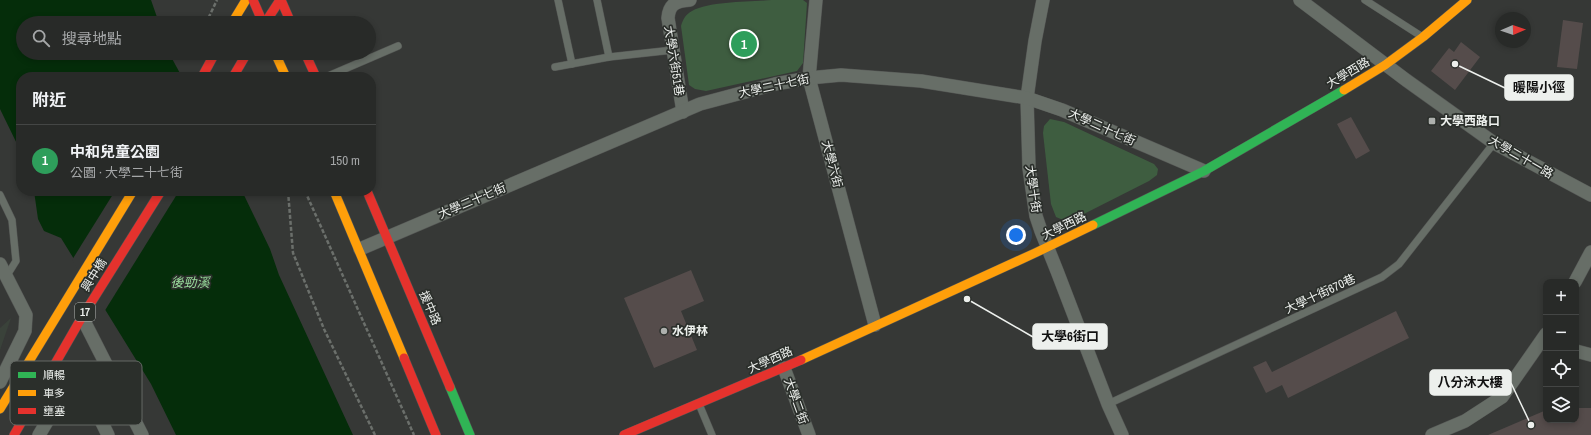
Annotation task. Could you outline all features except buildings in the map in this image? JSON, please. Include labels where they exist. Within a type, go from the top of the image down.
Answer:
[{"type":"street","points":[[236,16],[246,0]]},
{"type":"street","points":[[252,0],[260,16]]},
{"type":"street","points":[[269,16],[280,0],[288,16]]},
{"type":"street","name":"大學六街51巷","points":[[683,112],[668,18],[669,10],[675,3],[690,0]]},
{"type":"street","name":"大學六街","points":[[816,0],[809,78],[875,325]]},
{"type":"street","name":"大學十街","points":[[1043,0],[1034,41],[1027,98],[1029,168],[1036,216],[1108,404],[1122,435]]},
{"type":"street","name":"大學二十一路","points":[[1300,0],[1494,144],[1591,195]]},
{"type":"street","name":"大學西路","points":[[624,435],[784,368],[1047,247],[1204,172],[1344,90],[1385,64],[1423,37],[1467,0]]},
{"type":"street","points":[[205,72],[211,60]]},
{"type":"street","points":[[236,72],[243,60]]},
{"type":"street","points":[[278,60],[284,72]]},
{"type":"street","points":[[308,60],[314,72]]},
{"type":"street","name":"大學二十七街","points":[[360,249],[700,104],[775,84],[809,78],[841,75],[922,80],[1027,98],[1062,110],[1204,172]]},
{"type":"street","name":"興中橋","points":[[29,361],[130,196]]},
{"type":"street","name":"興中橋","points":[[57,361],[82,317],[158,196]]},
{"type":"street","points":[[336,196],[360,249],[436,435]]},
{"type":"street","name":"援中路","points":[[369,196],[470,435]]},
{"type":"street","points":[[1577,279],[1591,252]]},
{"type":"street","points":[[0,264],[3,279],[26,315],[25,332],[10,361]]},
{"type":"street","points":[[82,317],[104,361]]},
{"type":"street","points":[[1432,435],[1464,421],[1502,397],[1543,342]]},
{"type":"street","points":[[1579,352],[1591,355]]},
{"type":"street","points":[[0,382],[10,362]]},
{"type":"street","name":"大學二街","points":[[784,368],[809,435]]},
{"type":"street","name":"興中橋","points":[[0,409],[10,393]]},
{"type":"street","name":"興中橋","points":[[14,435],[20,425]]},
{"type":"street","points":[[39,435],[45,425]]},
{"type":"street","points":[[103,425],[108,435]]},
{"type":"street","points":[[137,425],[142,435]]},
{"type":"lane","points":[[558,0],[572,64]]},
{"type":"lane","points":[[597,0],[609,57]]},
{"type":"lane","points":[[1366,0],[1423,37]]},
{"type":"lane","points":[[376,55],[398,46]]},
{"type":"lane","points":[[555,67],[609,57],[673,50]]},
{"type":"lane","points":[[338,72],[365,60]]},
{"type":"lane","name":"大學十街670巷","points":[[1108,404],[1382,278],[1399,264],[1494,144]]},
{"type":"lane","points":[[0,195],[12,220],[16,260],[3,279]]},
{"type":"lane","points":[[699,403],[712,435]]},
{"type":"path","points":[[209,16],[217,0]]},
{"type":"path","points":[[288,196],[293,253],[324,329],[375,435]]},
{"type":"path","points":[[307,196],[414,435]]},
{"type":"shaded area","points":[[803,0],[807,3],[803,63],[797,71],[706,91],[695,89],[689,85],[681,26],[686,15],[692,11],[709,5],[731,2]]},
{"type":"shaded area","points":[[1050,119],[1064,122],[1154,164],[1158,169],[1157,175],[1149,181],[1072,220],[1063,220],[1056,217],[1051,204],[1043,133],[1044,126]]},
{"type":"shaded area","points":[[11,318],[0,350],[0,328]]},
{"type":"water","points":[[0,0],[151,0],[157,16],[16,16],[16,60],[173,60],[179,72],[16,72],[16,142],[0,109]]},
{"type":"water","name":"後勁溪","points":[[35,196],[244,196],[270,249],[279,275],[353,435],[176,435],[151,384],[142,369],[142,361],[137,361],[61,238],[44,231],[38,219]]},
{"type":"pier","points":[[112,196],[176,196],[104,312],[72,260]]},
{"type":"traffic: fast","points":[[1093,225],[1204,171],[1344,90]]},
{"type":"traffic: fast","points":[[450,387],[470,435]]},
{"type":"traffic: slow","points":[[236,16],[246,0]]},
{"type":"traffic: slow","points":[[1344,90],[1385,65],[1423,37],[1467,0]]},
{"type":"traffic: slow","points":[[278,60],[284,72]]},
{"type":"traffic: slow","points":[[29,361],[130,196]]},
{"type":"traffic: slow","points":[[336,196],[404,358]]},
{"type":"traffic: slow","points":[[801,360],[1093,225]]},
{"type":"traffic: slow","points":[[0,409],[10,393]]},
{"type":"traffic: jam","points":[[253,0],[260,16]]},
{"type":"traffic: jam","points":[[270,16],[280,0]]},
{"type":"traffic: jam","points":[[281,0],[288,16]]},
{"type":"traffic: jam","points":[[205,72],[211,60]]},
{"type":"traffic: jam","points":[[236,72],[243,60]]},
{"type":"traffic: jam","points":[[308,60],[314,72]]},
{"type":"traffic: jam","points":[[57,361],[82,317],[158,196]]},
{"type":"traffic: jam","points":[[369,196],[450,387]]},
{"type":"traffic: jam","points":[[404,358],[436,435]]},
{"type":"traffic: jam","points":[[624,435],[801,360]]},
{"type":"traffic: jam","points":[[14,435],[20,425]]},
{"type":"place","name":"中和兒童公園","points":[[744,44]]},
{"type":"place","name":"暖陽小徑","points":[[1455,64]]},
{"type":"place","name":"大學西路口","points":[[1432,121]]},
{"type":"place","name":"大學6街口","points":[[967,299]]},
{"type":"place","name":"水伊林","points":[[664,331]]},
{"type":"place","name":"八分沐大樓","points":[[1531,425]]}]
